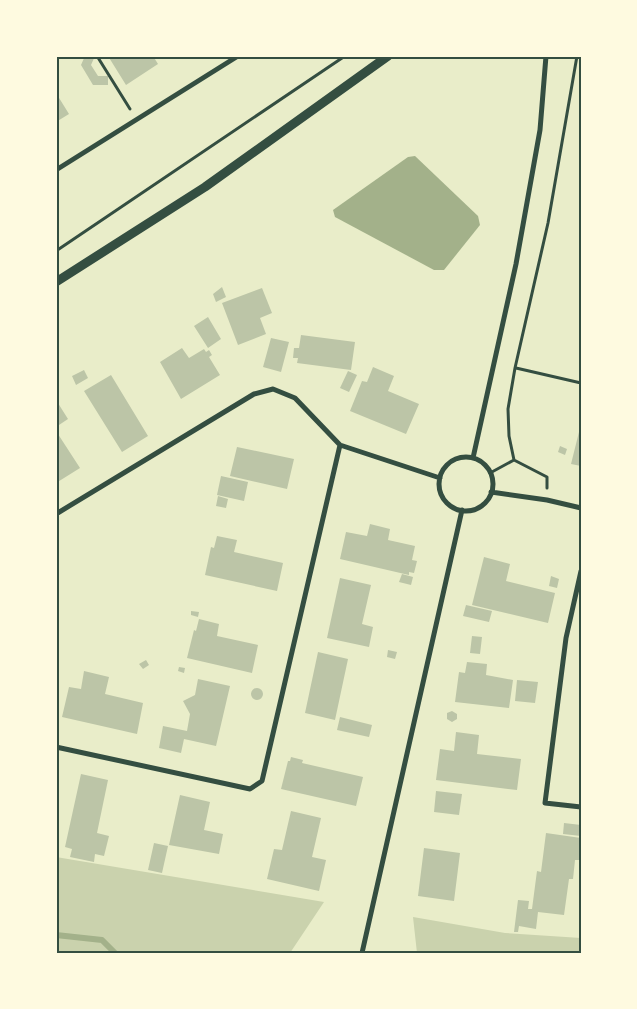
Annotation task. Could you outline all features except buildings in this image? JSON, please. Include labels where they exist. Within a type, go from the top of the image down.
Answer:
[{"type":"street","points":[[56,170],[238,56]]},
{"type":"street","points":[[56,282],[205,187],[388,56]]},
{"type":"street","points":[[473,458],[519,245],[540,130],[546,56]]},
{"type":"street","points":[[56,514],[254,394],[273,389],[296,398],[340,445],[440,478]]},
{"type":"street","points":[[56,747],[250,789],[262,781],[340,445]]},
{"type":"street","points":[[464,457],[473,458],[486,466],[490,473],[491,492],[483,504],[469,510],[462,510],[446,502],[441,495],[440,478],[448,463],[464,457]]},
{"type":"street","points":[[491,492],[546,500],[581,508]]},
{"type":"street","points":[[362,953],[462,510]]},
{"type":"street","points":[[581,571],[566,638],[545,803],[581,807]]},
{"type":"path","points":[[96,56],[137,120]]},
{"type":"path","points":[[56,251],[345,56]]},
{"type":"path","points":[[514,460],[509,436],[508,409],[515,368],[548,223],[577,56]]},
{"type":"path","points":[[515,368],[581,383]]},
{"type":"path","points":[[490,473],[514,460]]},
{"type":"path","points":[[514,460],[547,477],[546,500]]},
{"type":"shaded area","points":[[415,156],[478,216],[480,225],[444,270],[434,270],[335,217],[333,210],[408,157]]},
{"type":"shaded area","points":[[56,857],[324,902],[290,953],[56,953]]},
{"type":"shaded area","points":[[413,917],[505,933],[581,938],[581,953],[417,953]]},
{"type":"waterway","points":[[56,935],[102,940],[115,953]]}]
